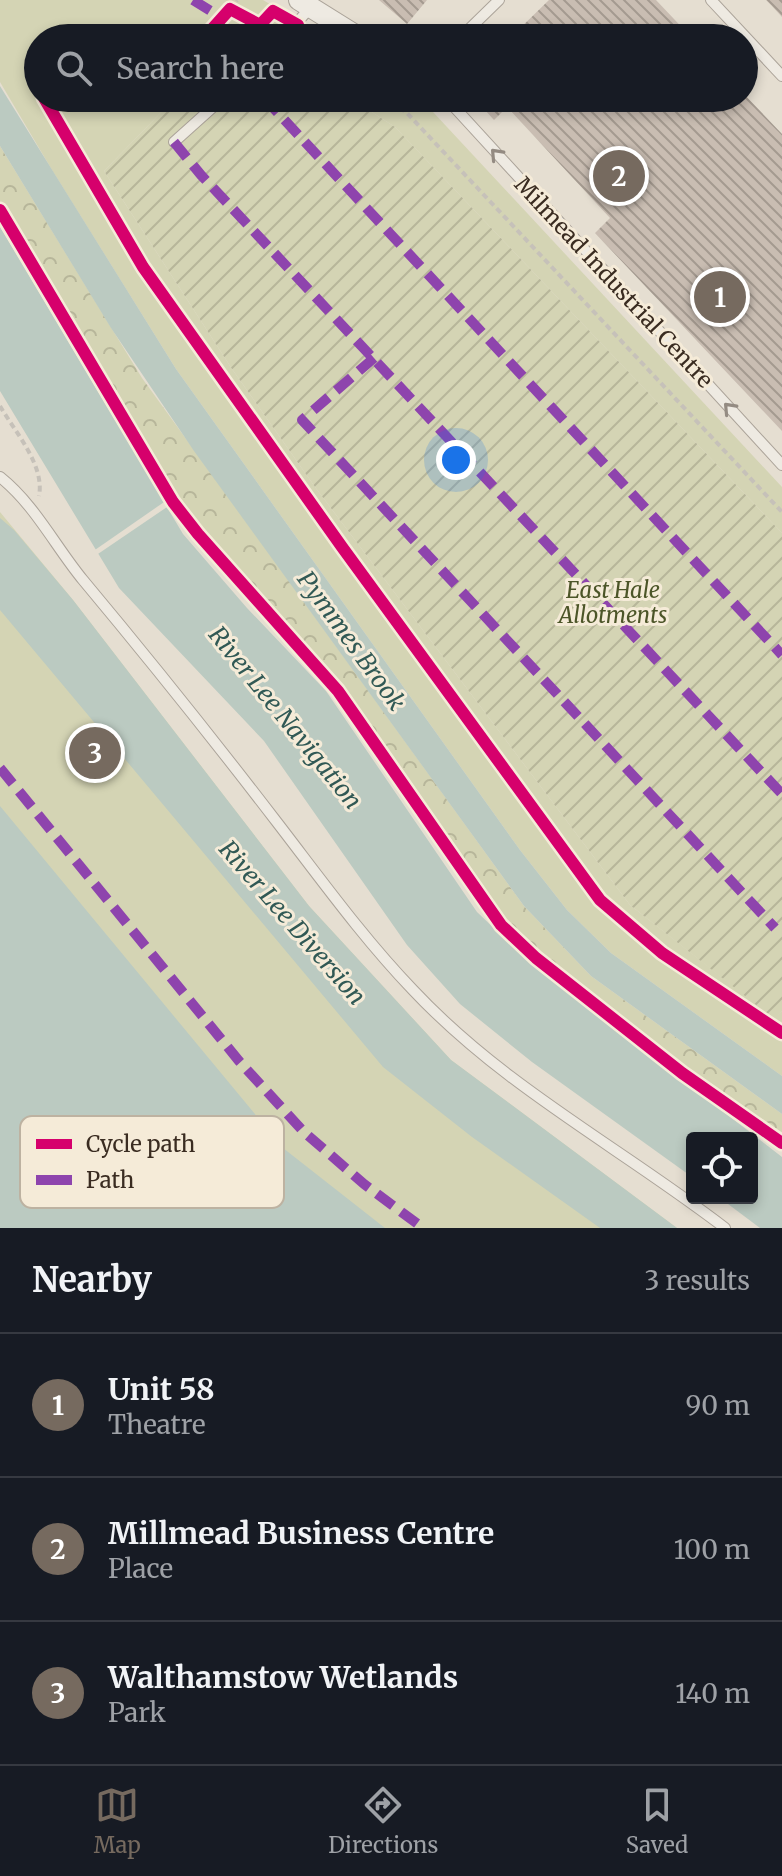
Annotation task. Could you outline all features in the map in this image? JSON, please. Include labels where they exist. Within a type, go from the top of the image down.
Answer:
[{"type":"street","points":[[305,3],[338,24]]},
{"type":"lane","points":[[474,24],[499,0]]},
{"type":"lane","points":[[711,0],[733,24]]},
{"type":"lane","points":[[292,24],[305,3]]},
{"type":"lane","points":[[758,50],[782,76]]},
{"type":"lane","points":[[174,142],[207,112]]},
{"type":"lane","name":"Milmead Industrial Centre","points":[[459,112],[782,465]]},
{"type":"lane","points":[[0,477],[18,491],[80,576],[154,664],[413,990],[491,1062],[552,1110],[667,1184],[725,1228]]},
{"type":"path","points":[[230,9],[242,16]]},
{"type":"path","points":[[406,112],[782,512]]},
{"type":"path","points":[[0,406],[35,466],[41,485],[36,514]]},
{"type":"green space","points":[[0,0],[263,0],[290,16],[282,24],[24,24],[24,112],[161,112],[104,171],[232,369],[315,487],[630,905],[774,1018],[782,1011],[782,1076],[611,953],[567,910],[520,850],[176,369],[0,82]]},
{"type":"green space","name":"East Hale Allotments","points":[[161,112],[372,112],[395,127],[782,533],[782,1011],[774,1019],[630,905],[315,487],[232,369],[104,171]]},
{"type":"green space","points":[[372,112],[433,112],[782,487],[782,533],[395,127]]},
{"type":"green space","points":[[0,146],[142,378],[524,906],[591,976],[782,1114],[782,1139],[603,1010],[504,922],[341,688],[252,592],[176,500],[0,203]]},
{"type":"green space","points":[[0,512],[73,600],[309,906],[451,1060],[677,1228],[0,1228]]},
{"type":"water","name":"Pymmes Brook","points":[[0,86],[176,369],[520,850],[567,910],[611,953],[782,1076],[782,1114],[591,976],[524,906],[194,451],[111,328],[0,146]]},
{"type":"water","name":"River Lee Navigation","points":[[0,227],[183,534],[247,608],[326,691],[477,912],[523,956],[750,1132],[686,1132],[686,1173],[532,1062],[460,1004],[407,945],[264,741],[119,588],[0,391]]},
{"type":"water","name":"River Lee Diversion","points":[[0,518],[14,530],[73,600],[309,906],[451,1060],[677,1228],[600,1228],[472,1137],[383,1067],[0,610]]},
{"type":"water","points":[[0,806],[257,1116],[20,1116],[20,1208],[284,1208],[284,1149],[385,1228],[0,1228]]},
{"type":"water","points":[[758,1138],[782,1157],[782,1228],[760,1228],[728,1204],[758,1204]]},
{"type":"pier","points":[[167,500],[170,505],[95,556],[92,552]]},
{"type":"building","points":[[379,0],[427,0],[407,24]]},
{"type":"building","points":[[549,0],[656,0],[679,24],[524,24]]},
{"type":"building","points":[[766,0],[782,0],[782,17],[771,5]]},
{"type":"building","points":[[758,109],[782,134],[782,431],[595,233],[610,218],[512,112],[758,112]]},
{"type":"building","points":[[487,112],[502,112],[494,120]]},
{"type":"marked path","points":[[193,0],[222,18]]},
{"type":"marked path","points":[[277,112],[782,655]]},
{"type":"marked path","points":[[174,142],[201,175],[782,794]]},
{"type":"marked path","points":[[374,358],[302,420],[775,928]]},
{"type":"marked path","points":[[0,768],[239,1061],[304,1132],[364,1184],[423,1228]]},
{"type":"cycle path","points":[[217,24],[230,9],[258,24]]},
{"type":"cycle path","points":[[261,24],[273,11],[296,24]]},
{"type":"cycle path","points":[[52,112],[143,267],[342,547],[600,900],[662,953],[782,1033]]},
{"type":"cycle path","points":[[0,210],[173,502],[338,691],[501,925],[536,958],[682,1073],[782,1143]]},
{"type":"place","name":"Millmead Business Centre","points":[[619,176]]},
{"type":"place","name":"Unit 58","points":[[720,297]]},
{"type":"place","name":"Walthamstow Wetlands","points":[[95,753]]}]
